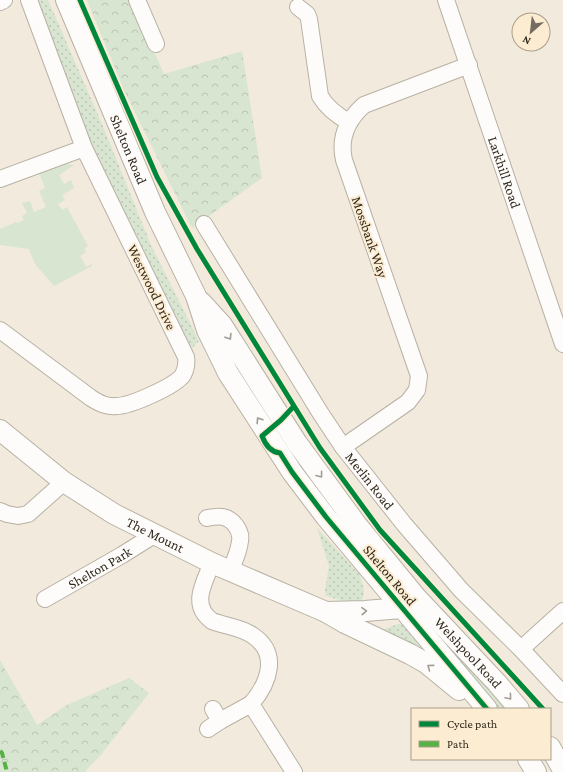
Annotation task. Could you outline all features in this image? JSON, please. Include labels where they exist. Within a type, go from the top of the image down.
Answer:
[{"type":"main road","name":"Shelton Road","points":[[66,0],[155,212],[196,296],[207,330],[228,373],[292,472],[326,518],[409,603],[487,708]]},
{"type":"main road","name":"The Mount","points":[[0,430],[64,482],[114,514],[221,567],[326,612],[345,624],[410,654],[426,664],[481,708]]},
{"type":"main road","name":"The Mount","points":[[326,612],[365,611],[409,603]]},
{"type":"main road","points":[[356,628],[363,628],[377,623],[409,603]]},
{"type":"main road","name":"Welshpool Road","points":[[409,603],[497,683],[518,708]]},
{"type":"main road","points":[[551,747],[563,761]]},
{"type":"main road","points":[[551,748],[563,770]]},
{"type":"main road","points":[[529,760],[536,772]]},
{"type":"street","points":[[0,2],[4,0]]},
{"type":"street","name":"Westwood Drive","points":[[0,330],[90,398],[104,405],[117,406],[134,403],[150,396],[178,380],[187,364],[186,357],[84,148],[29,0]]},
{"type":"street","points":[[137,0],[156,44]]},
{"type":"street","name":"Larkhill Road","points":[[446,0],[563,344]]},
{"type":"street","points":[[307,9],[320,96],[326,106],[337,116],[349,122]]},
{"type":"street","name":"Mossbank Way","points":[[343,447],[408,402],[417,390],[419,376],[344,160],[341,150],[345,130],[355,113],[364,105],[469,65]]},
{"type":"street","points":[[1,185],[84,148]]},
{"type":"street","name":"Merlin Road","points":[[204,224],[219,235],[321,414],[343,447],[400,518],[461,590],[521,649],[563,694]]},
{"type":"street","points":[[0,511],[18,516],[28,514],[64,482]]},
{"type":"street","points":[[207,518],[225,510],[232,522],[238,528],[241,539],[238,551],[221,567],[201,592],[200,602],[202,610],[206,617],[212,621],[252,634],[266,648],[269,664],[267,681],[251,704],[214,719]]},
{"type":"street","name":"Shelton Park","points":[[45,599],[154,535]]},
{"type":"street","points":[[521,649],[563,611]]},
{"type":"street","points":[[251,704],[294,772]]},
{"type":"green space","points":[[37,0],[48,0],[102,124],[151,245],[199,341],[192,348],[118,205],[89,145]]},
{"type":"green space","points":[[87,0],[131,0],[164,74],[242,51],[262,178],[192,228],[124,90]]},
{"type":"green space","points":[[66,164],[74,165],[59,175],[64,184],[71,180],[74,188],[62,195],[65,200],[58,204],[62,210],[68,207],[88,246],[84,249],[86,252],[80,256],[86,267],[92,264],[92,266],[54,286],[35,264],[29,249],[0,245],[0,229],[24,220],[22,216],[27,213],[22,203],[30,201],[34,212],[46,207],[39,191],[45,188],[39,173]]},
{"type":"green space","points":[[317,528],[360,575],[364,590],[363,599],[354,604],[326,596],[325,590],[329,566]]},
{"type":"green space","points":[[417,618],[440,633],[507,708],[499,708]]},
{"type":"green space","points":[[398,624],[405,624],[437,660],[379,631]]},
{"type":"green space","points":[[0,660],[37,725],[67,705],[129,678],[149,693],[100,756],[85,772],[0,772]]},
{"type":"marked path","points":[[0,751],[2,753],[7,772]]},
{"type":"cycle path","points":[[80,0],[157,177],[197,249],[320,448],[380,530],[542,708]]},
{"type":"cycle path","points":[[294,406],[281,420],[262,436],[265,442],[271,449],[280,453],[292,472],[326,517],[486,708]]}]
